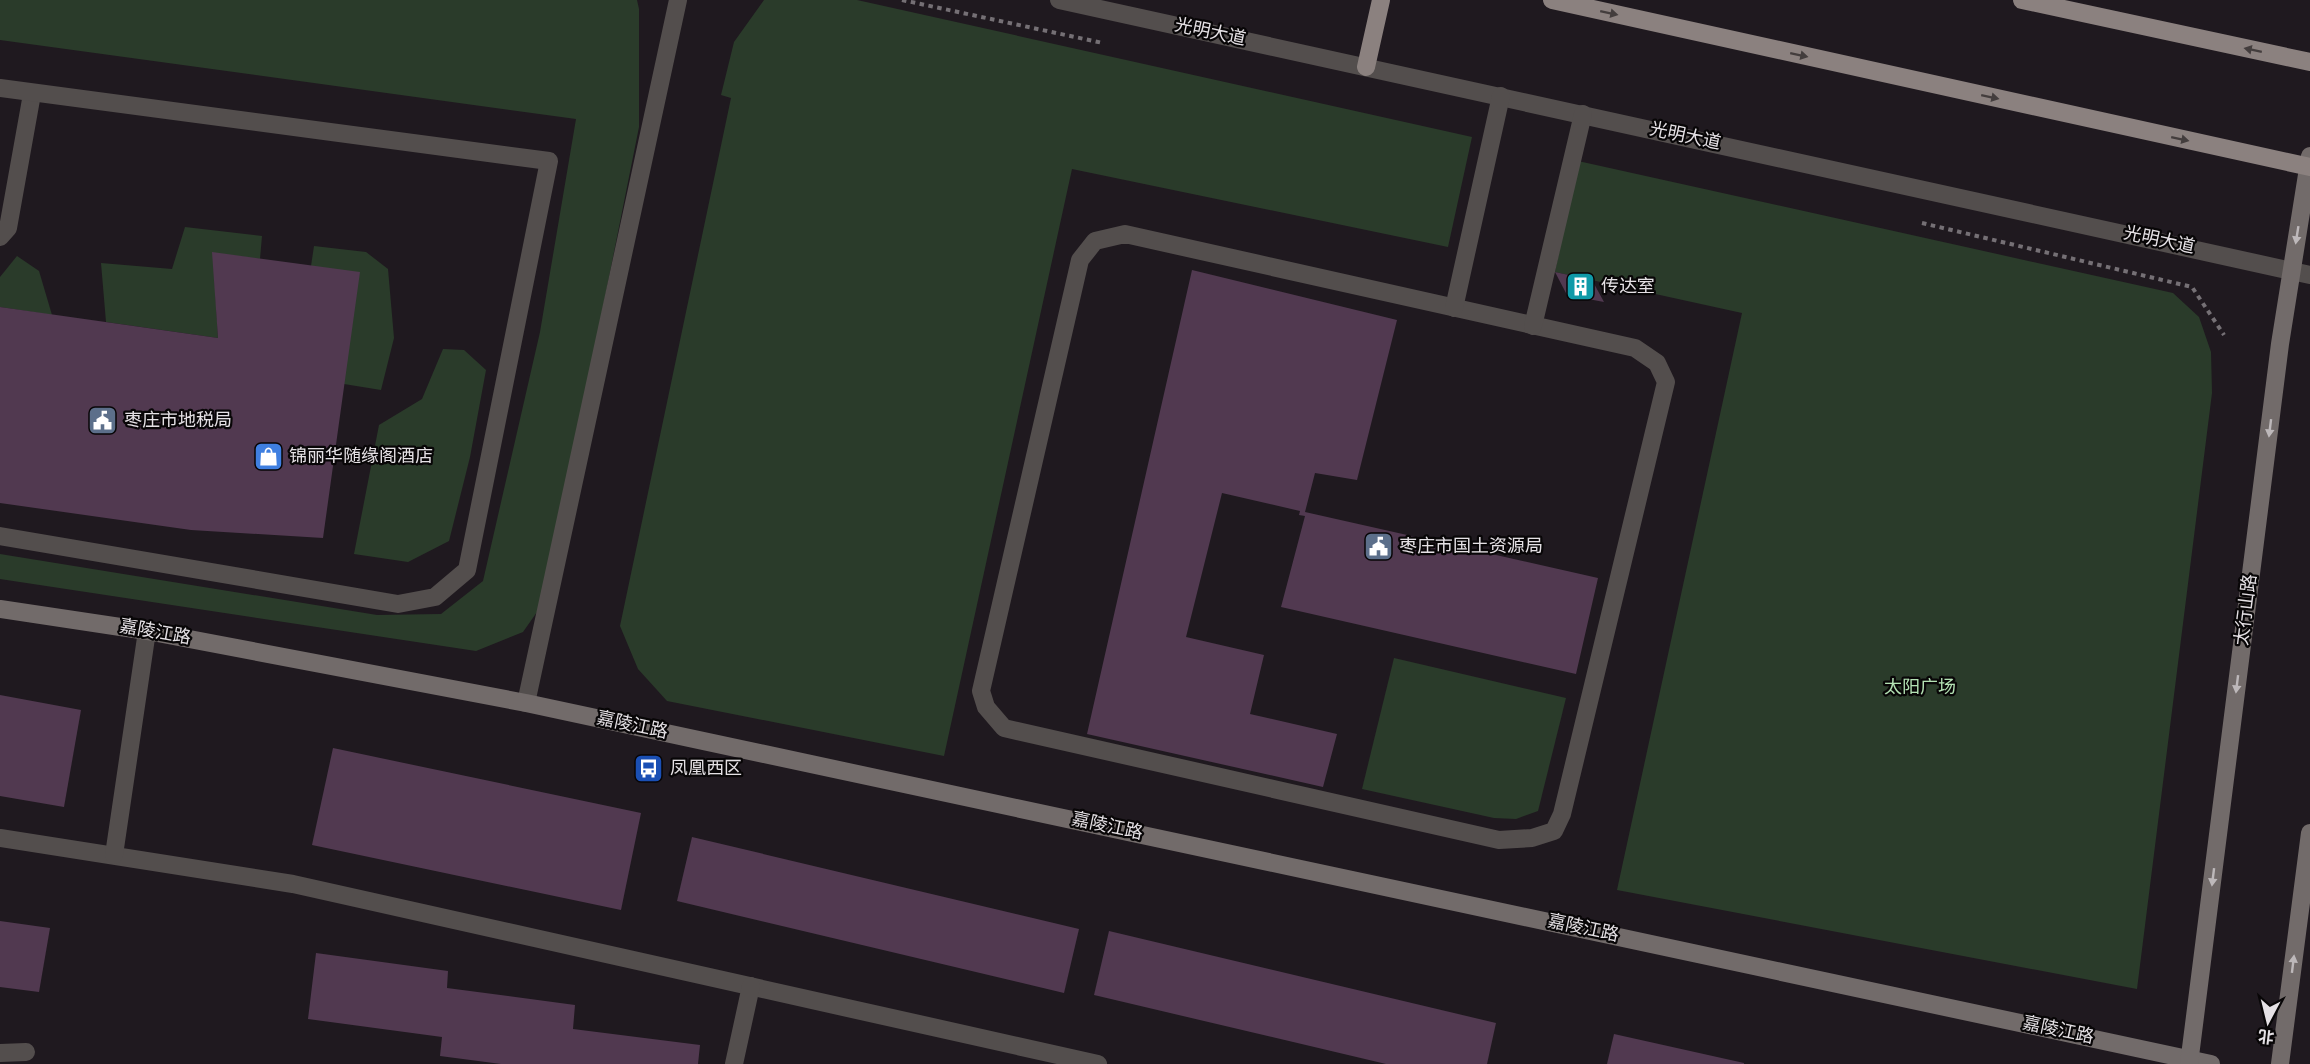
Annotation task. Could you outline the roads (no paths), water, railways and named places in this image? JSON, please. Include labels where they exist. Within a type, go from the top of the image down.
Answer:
[{"type":"main road","points":[[1366,67],[1381,0]]},
{"type":"main road","points":[[1552,0],[2309,163]]},
{"type":"main road","points":[[2022,0],[2310,62]]},
{"type":"street","points":[[526,703],[678,0]]},
{"type":"street","name":"光明大道","points":[[1059,0],[2310,275]]},
{"type":"street","points":[[0,88],[549,162],[467,570],[435,597],[398,604],[0,536]]},
{"type":"street","points":[[0,237],[8,228],[32,94]]},
{"type":"street","points":[[1454,308],[1501,96]]},
{"type":"street","points":[[1533,326],[1583,114]]},
{"type":"street","name":"太行山路","points":[[2190,1062],[2280,344],[2309,163]]},
{"type":"street","points":[[1125,234],[1454,308],[1635,348],[1657,363],[1666,382],[1562,814],[1554,831],[1532,838],[1499,840],[1004,728],[986,706],[981,691],[1080,260],[1095,241],[1125,234]]},
{"type":"street","name":"嘉陵江路","points":[[0,609],[147,631],[526,703],[2190,1062],[2211,1064]]},
{"type":"street","points":[[114,855],[147,631]]},
{"type":"street","points":[[2280,1064],[2310,833]]},
{"type":"street","points":[[0,838],[293,884],[1098,1064]]},
{"type":"street","points":[[734,1064],[751,986]]},
{"type":"street","points":[[0,1053],[26,1052]]},
{"type":"place","name":"传达室","points":[[1580,287]]},
{"type":"place","name":"枣庄市地税局","points":[[103,421]]},
{"type":"place","name":"锦丽华随缘阁酒店","points":[[268,457]]},
{"type":"place","name":"枣庄市国土资源局","points":[[1378,547]]},
{"type":"place","name":"凤凰西区","points":[[649,769]]},
{"type":"park label","name":"太阳广场","points":[[1920,688]]}]
